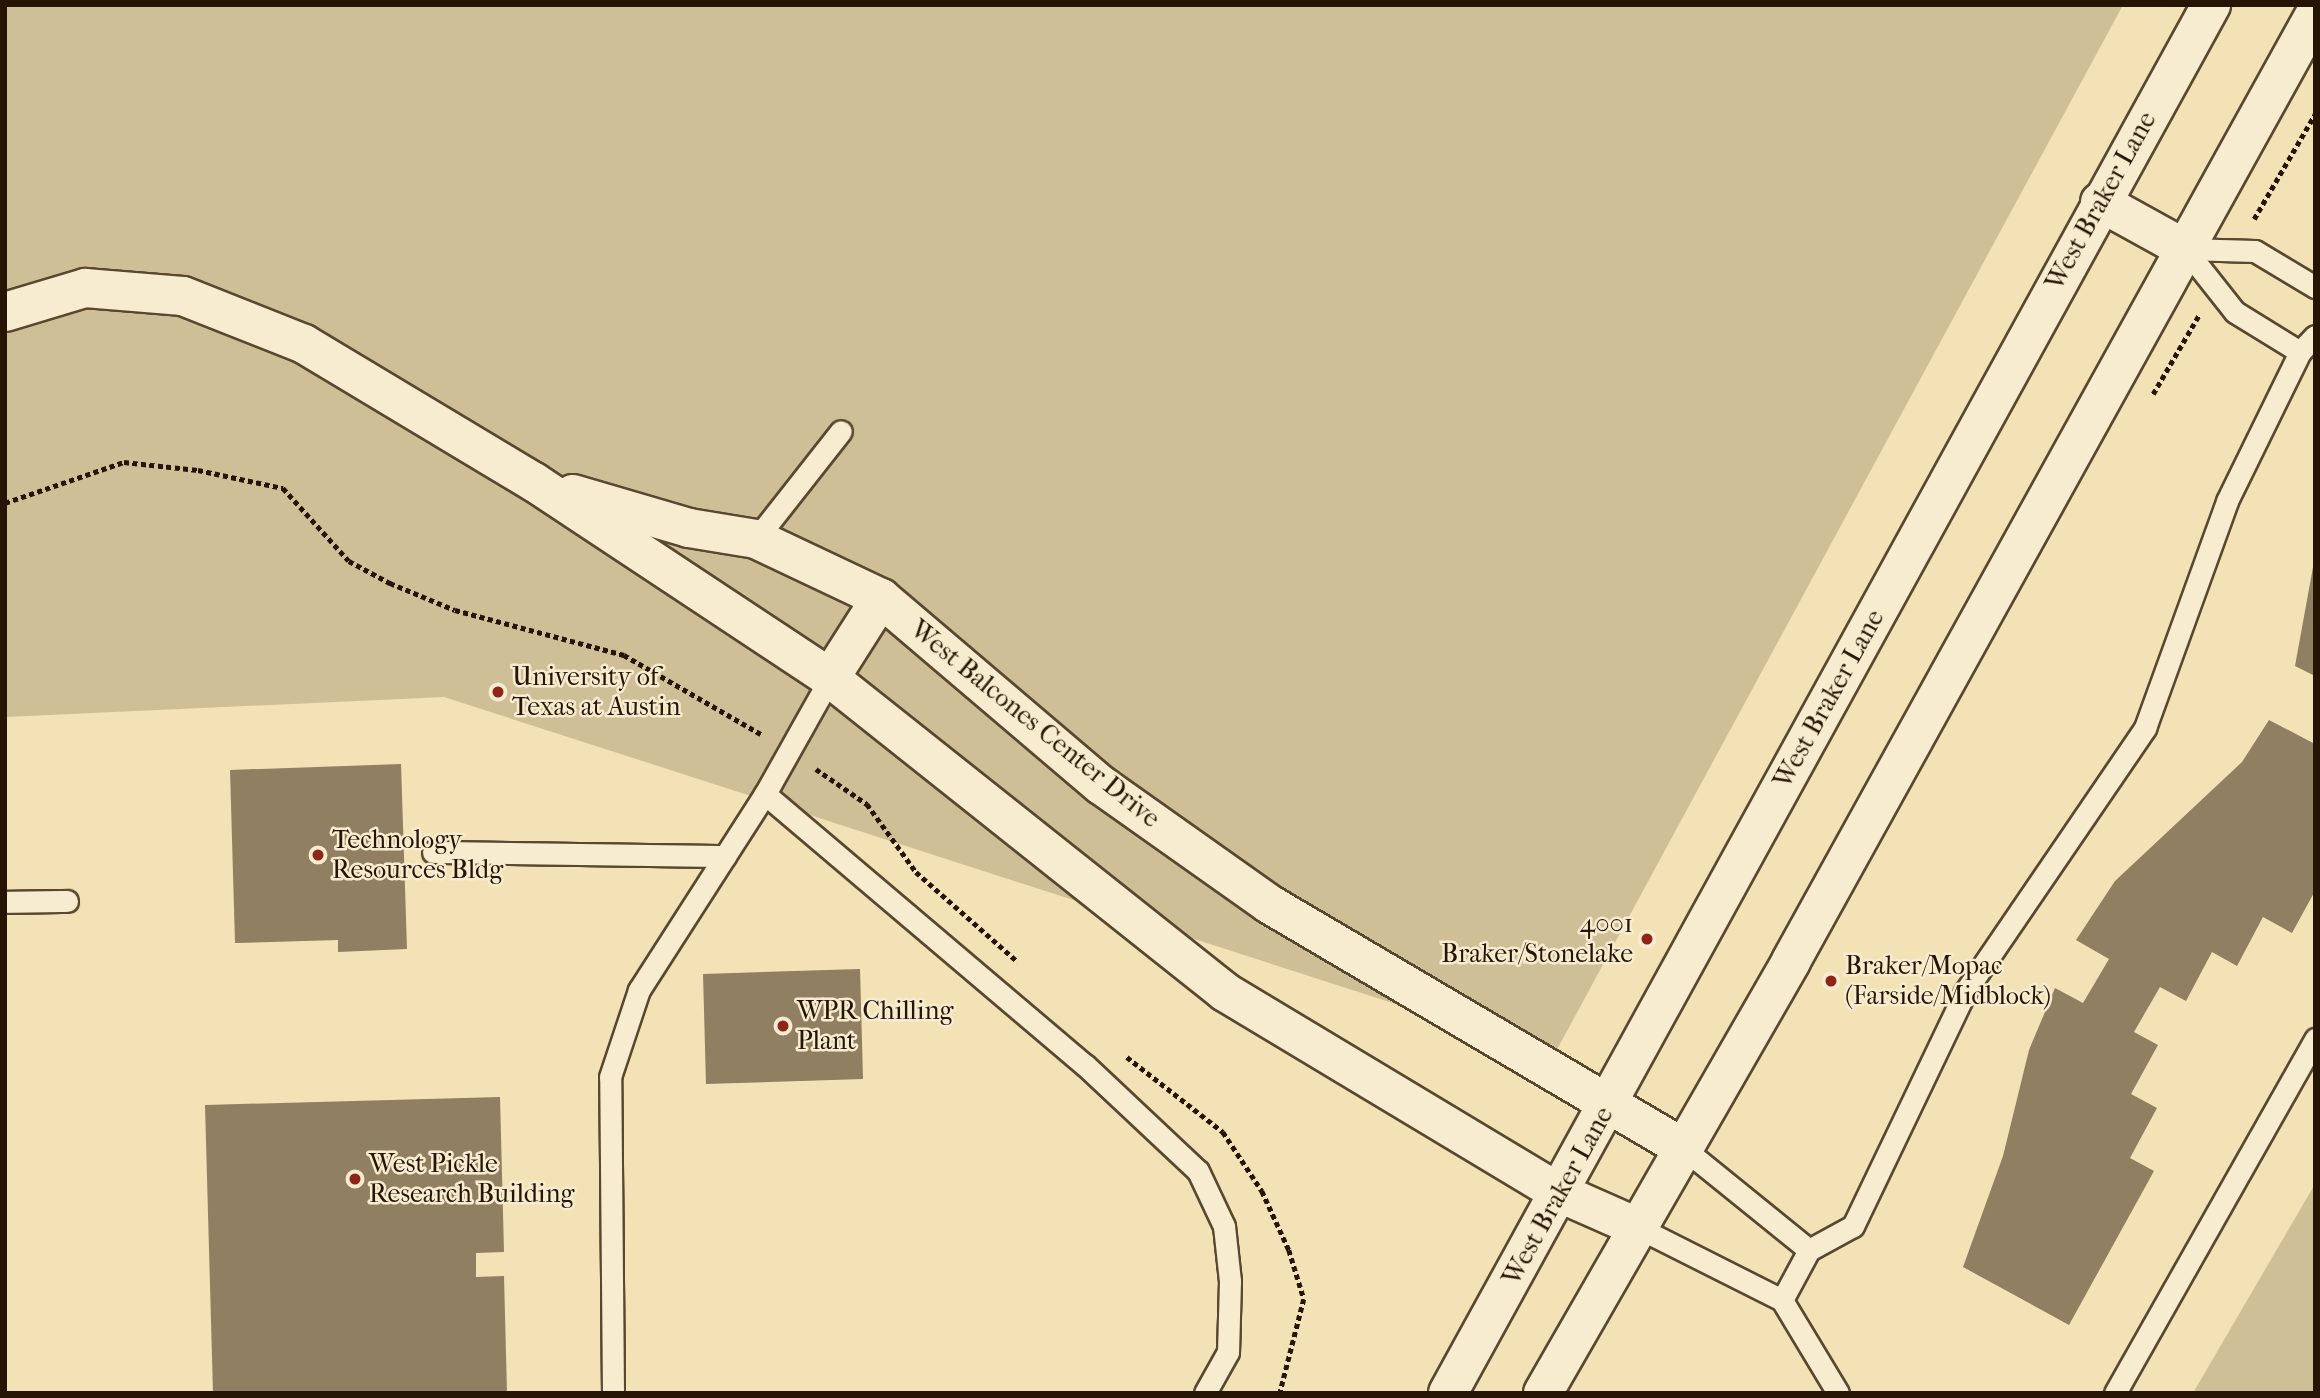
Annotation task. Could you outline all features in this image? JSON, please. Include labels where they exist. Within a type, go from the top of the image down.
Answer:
[{"type":"street","name":"West Braker Lane","points":[[1448,1393],[1610,1102],[2100,202],[2211,5]]},
{"type":"street","points":[[1543,1393],[1684,1148],[2315,13]]},
{"type":"street","points":[[2100,202],[2185,249]]},
{"type":"street","name":"West Balcones Center Drive","points":[[5,312],[85,288],[183,296],[304,344],[534,482],[831,678],[1225,992],[1560,1193],[1637,1227]]},
{"type":"street","name":"West Balcones Center Drive","points":[[534,482],[689,528],[756,539],[881,598],[1101,785],[1269,904],[1610,1102],[1684,1148]]},
{"type":"street","points":[[831,678],[881,598]]},
{"type":"lane","points":[[2185,249],[2255,251],[2315,287]]},
{"type":"lane","points":[[2185,249],[2235,312],[2300,352]]},
{"type":"lane","points":[[1782,1300],[1809,1250],[1853,1226],[1965,992],[2145,728],[2227,501],[2300,352],[2315,336]]},
{"type":"lane","points":[[756,539],[841,431]]},
{"type":"lane","points":[[612,1393],[610,1077],[639,989],[765,794],[831,678]]},
{"type":"lane","points":[[765,794],[1085,1065],[1198,1171],[1224,1226],[1230,1280],[1228,1352],[1205,1393]]},
{"type":"lane","points":[[433,852],[725,856]]},
{"type":"lane","points":[[5,902],[67,901]]},
{"type":"lane","points":[[2115,1393],[2315,1039]]},
{"type":"lane","points":[[1684,1148],[1809,1250]]},
{"type":"lane","points":[[1637,1227],[1782,1300],[1838,1393]]},
{"type":"path","points":[[2253,220],[2315,114]]},
{"type":"path","points":[[2159,390],[2194,323]]},
{"type":"shaded area","points":[[5,5],[2123,5],[1554,1055],[444,697],[5,717]]},
{"type":"shaded area","points":[[2315,1184],[2315,1393],[2193,1393]]},
{"type":"building","points":[[2315,567],[2315,676],[2295,666]]},
{"type":"building","points":[[2269,720],[2315,744],[2315,891],[2292,933],[2263,917],[2237,966],[2212,952],[2186,1001],[2160,987],[2134,1032],[2158,1045],[2131,1094],[2157,1108],[2130,1158],[2154,1171],[2069,1325],[1963,1267],[2003,1156],[2029,1050],[2055,988],[2083,1003],[2109,959],[2076,940],[2115,881],[2242,762]]},
{"type":"building","name":"Technology Resources Bldg","points":[[401,764],[407,949],[338,952],[338,940],[235,943],[230,770]]},
{"type":"building","name":"WPR Chilling Plant","points":[[860,969],[863,1079],[706,1084],[703,974]]},
{"type":"building","name":"West Pickle Research Building","points":[[500,1097],[504,1252],[476,1253],[476,1277],[504,1276],[507,1393],[213,1393],[205,1105]]},
{"type":"place","name":"University of Texas at Austin","points":[[498,692]]},
{"type":"place","name":"Technology Resources Bldg","points":[[318,855]]},
{"type":"place","name":"4001 Braker/Stonelake","points":[[1647,939]]},
{"type":"place","name":"Braker/Mopac (Farside/Midblock)","points":[[1831,981]]},
{"type":"place","name":"WPR Chilling Plant","points":[[783,1026]]},
{"type":"place","name":"West Pickle Research Building","points":[[355,1179]]}]
